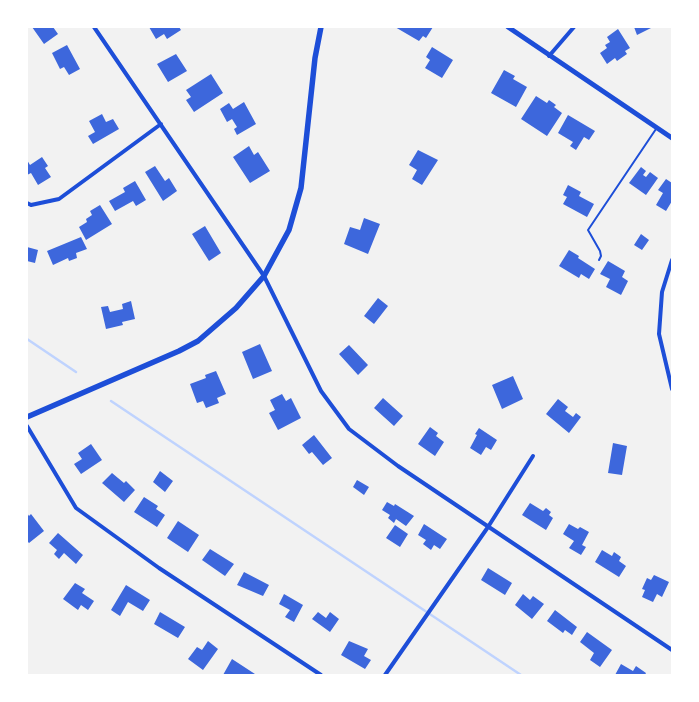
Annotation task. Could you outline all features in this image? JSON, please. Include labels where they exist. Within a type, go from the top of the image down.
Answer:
[{"type":"main road","points":[[27,417],[160,360],[198,341],[236,308],[264,276],[289,230],[301,188],[315,58],[321,27]]},
{"type":"street","points":[[94,27],[264,276],[322,391],[349,428],[398,466],[672,650]]},
{"type":"street","points":[[508,27],[672,138]]},
{"type":"street","points":[[549,56],[574,27]]},
{"type":"street","points":[[27,204],[31,205],[60,199],[161,124]]},
{"type":"street","points":[[672,260],[662,292],[659,334],[672,389]]},
{"type":"street","points":[[27,426],[76,508],[160,568],[321,675]]},
{"type":"street","points":[[385,675],[488,527],[533,456]]},
{"type":"lane","points":[[599,260],[601,256],[600,251],[588,230],[657,128]]},
{"type":"building","points":[[32,27],[53,27],[58,34],[44,44]]},
{"type":"building","points":[[149,27],[179,27],[181,30],[167,39],[164,34],[156,39]]},
{"type":"building","points":[[395,27],[433,27],[426,38],[423,36],[419,41]]},
{"type":"building","points":[[634,27],[653,27],[637,35]]},
{"type":"building","points":[[618,29],[630,48],[625,51],[627,54],[617,61],[615,58],[607,64],[600,53],[607,48],[605,45],[610,42],[607,37]]},
{"type":"building","points":[[67,45],[80,69],[69,75],[64,67],[60,69],[52,53]]},
{"type":"building","points":[[432,47],[453,60],[442,78],[425,68],[430,60],[426,57]]},
{"type":"building","points":[[176,54],[187,71],[168,82],[157,64]]},
{"type":"building","points":[[504,70],[515,76],[513,79],[527,87],[516,107],[491,93]]},
{"type":"building","points":[[211,74],[223,93],[194,112],[186,100],[191,97],[186,90]]},
{"type":"building","points":[[536,96],[547,103],[549,100],[556,105],[554,107],[562,113],[547,136],[521,119]]},
{"type":"building","points":[[244,102],[256,124],[237,135],[234,129],[237,127],[232,119],[227,122],[220,109],[229,103],[233,109]]},
{"type":"building","points":[[102,114],[106,122],[113,119],[119,129],[93,144],[88,136],[95,132],[89,121]]},
{"type":"building","points":[[568,115],[595,131],[589,140],[584,137],[576,150],[570,146],[573,142],[558,133]]},
{"type":"building","points":[[249,146],[254,155],[258,152],[270,171],[250,183],[233,157]]},
{"type":"building","points":[[418,150],[438,160],[422,185],[412,179],[417,170],[409,165]]},
{"type":"building","points":[[42,157],[48,166],[45,168],[51,177],[38,185],[31,173],[27,175],[27,160],[30,165]]},
{"type":"building","points":[[155,166],[165,181],[169,178],[177,191],[163,201],[145,172]]},
{"type":"building","points":[[641,167],[646,171],[643,175],[646,177],[650,172],[658,178],[646,195],[629,183]]},
{"type":"building","points":[[666,179],[672,183],[672,201],[666,211],[656,205],[663,193],[658,190]]},
{"type":"building","points":[[135,181],[146,200],[136,206],[133,201],[115,211],[109,201],[125,192],[123,188]]},
{"type":"building","points":[[568,185],[581,192],[579,196],[594,204],[587,217],[563,204],[567,197],[563,195]]},
{"type":"building","points":[[100,205],[112,224],[86,240],[79,227],[87,222],[86,219],[92,215],[90,211]]},
{"type":"building","points":[[364,218],[380,224],[368,254],[344,244],[350,227],[360,230]]},
{"type":"building","points":[[205,226],[221,253],[209,261],[192,234]]},
{"type":"building","points":[[641,234],[649,240],[642,250],[634,245]]},
{"type":"building","points":[[81,237],[87,249],[76,253],[77,258],[69,261],[68,258],[53,265],[47,251]]},
{"type":"building","points":[[27,247],[38,250],[35,263],[27,261]]},
{"type":"building","points":[[569,250],[595,269],[589,279],[581,274],[579,278],[559,266]]},
{"type":"building","points":[[608,261],[625,271],[622,277],[628,281],[621,295],[606,287],[610,279],[600,274]]},
{"type":"building","points":[[378,298],[388,306],[374,324],[364,316]]},
{"type":"building","points":[[131,301],[135,319],[122,322],[123,325],[106,329],[101,307],[108,306],[110,312],[123,309],[122,304]]},
{"type":"building","points":[[260,344],[272,371],[253,379],[242,352]]},
{"type":"building","points":[[349,345],[368,365],[358,375],[339,354]]},
{"type":"building","points":[[216,371],[226,394],[217,398],[219,403],[206,408],[203,401],[197,403],[190,384],[206,378],[205,375]]},
{"type":"building","points":[[513,376],[523,399],[502,409],[492,385]]},
{"type":"building","points":[[282,394],[286,401],[291,398],[301,418],[278,430],[269,413],[275,410],[270,400]]},
{"type":"building","points":[[383,398],[403,416],[394,426],[374,408]]},
{"type":"building","points":[[558,399],[568,407],[565,411],[573,417],[576,413],[581,417],[569,433],[546,414]]},
{"type":"building","points":[[430,427],[438,433],[436,436],[444,442],[435,456],[418,444]]},
{"type":"building","points":[[479,428],[497,440],[491,450],[486,447],[481,455],[470,448]]},
{"type":"building","points":[[314,435],[332,458],[323,465],[312,452],[309,454],[302,445]]},
{"type":"building","points":[[613,443],[627,446],[622,475],[608,473]]},
{"type":"building","points":[[91,444],[102,460],[81,474],[74,464],[82,459],[78,453]]},
{"type":"building","points":[[160,471],[173,481],[165,492],[153,482]]},
{"type":"building","points":[[112,473],[124,483],[126,481],[135,490],[124,502],[102,483]]},
{"type":"building","points":[[357,480],[369,487],[364,495],[353,487]]},
{"type":"building","points":[[144,497],[158,506],[156,509],[165,515],[157,527],[134,512]]},
{"type":"building","points":[[387,502],[394,506],[395,504],[414,516],[406,526],[396,519],[394,523],[388,518],[390,515],[382,510]]},
{"type":"building","points":[[530,503],[543,511],[546,508],[551,512],[549,515],[553,518],[546,530],[522,515]]},
{"type":"building","points":[[27,513],[29,516],[31,514],[44,531],[29,543],[27,541]]},
{"type":"building","points":[[178,521],[199,535],[188,552],[167,538]]},
{"type":"building","points":[[424,524],[447,539],[440,549],[434,545],[431,550],[423,544],[426,540],[418,535]]},
{"type":"building","points":[[569,524],[578,529],[580,527],[589,532],[582,545],[586,547],[581,555],[569,548],[574,541],[563,534]]},
{"type":"building","points":[[395,525],[408,534],[400,547],[386,538]]},
{"type":"building","points":[[58,533],[83,555],[76,564],[64,553],[59,559],[54,554],[57,550],[49,543]]},
{"type":"building","points":[[210,549],[234,564],[225,576],[202,560]]},
{"type":"building","points":[[602,550],[612,556],[614,552],[621,557],[619,561],[626,566],[619,577],[595,562]]},
{"type":"building","points":[[488,568],[512,583],[505,595],[481,580]]},
{"type":"building","points":[[244,572],[269,585],[263,596],[237,585]]},
{"type":"building","points":[[654,575],[669,582],[662,597],[657,594],[653,602],[642,597],[645,590],[642,589],[647,578],[651,580]]},
{"type":"building","points":[[75,583],[85,589],[82,593],[94,601],[88,610],[81,605],[78,610],[63,599]]},
{"type":"building","points":[[126,585],[150,600],[143,611],[128,602],[120,616],[111,610]]},
{"type":"building","points":[[284,594],[303,605],[294,622],[285,617],[290,610],[279,604]]},
{"type":"building","points":[[523,594],[530,600],[533,596],[544,604],[532,619],[515,605]]},
{"type":"building","points":[[555,610],[577,627],[572,635],[565,630],[563,633],[547,621]]},
{"type":"building","points":[[160,612],[185,627],[178,638],[154,624]]},
{"type":"building","points":[[318,612],[326,618],[330,612],[339,619],[330,632],[312,619]]},
{"type":"building","points":[[587,632],[612,650],[600,667],[590,660],[594,653],[580,642]]},
{"type":"building","points":[[208,641],[218,649],[203,670],[188,659],[197,647],[202,650]]},
{"type":"building","points":[[349,641],[368,649],[364,656],[371,660],[365,669],[341,655]]},
{"type":"building","points":[[232,659],[255,674],[223,675]]},
{"type":"building","points":[[621,664],[633,671],[636,666],[646,673],[645,675],[615,675]]},
{"type":"waterway","points":[[27,339],[76,372]]},
{"type":"waterway","points":[[111,401],[521,675]]}]
